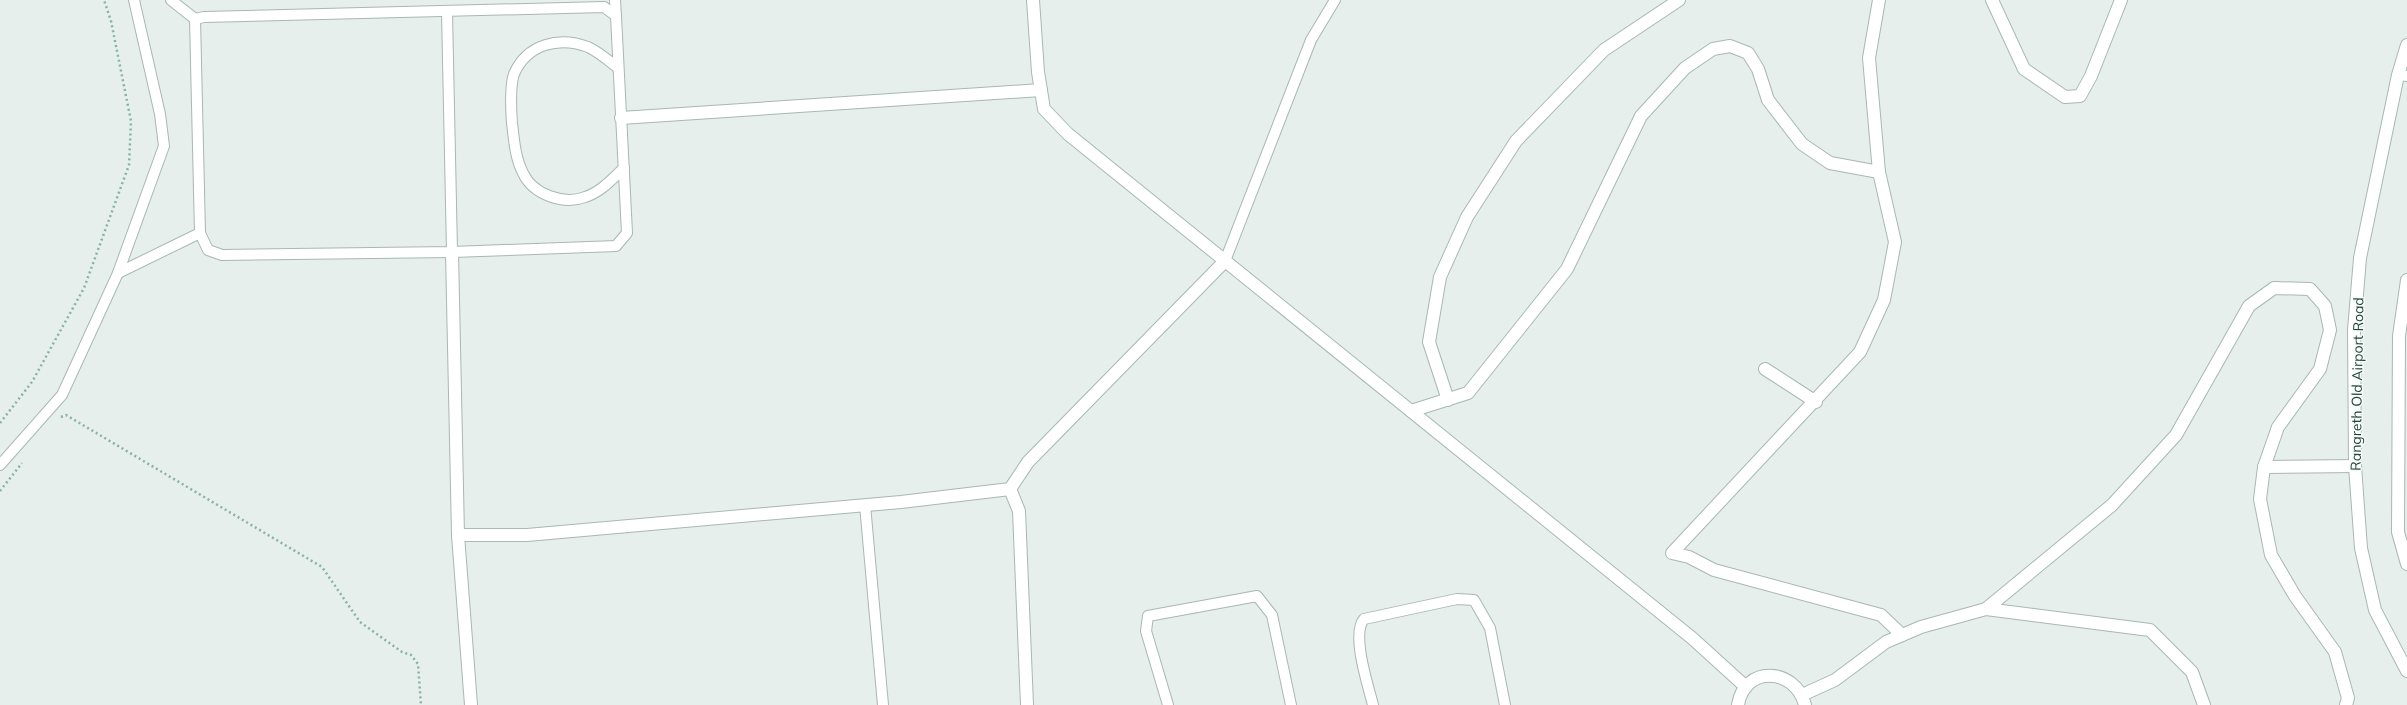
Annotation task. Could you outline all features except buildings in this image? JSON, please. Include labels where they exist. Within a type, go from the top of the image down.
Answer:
[{"type":"street","points":[[1033,0],[1044,109],[1068,134],[1692,638],[1746,687]]},
{"type":"street","points":[[1448,400],[1429,342],[1440,277],[1467,217],[1516,141],[1604,50],[1679,0]]},
{"type":"street","points":[[1879,0],[1868,58],[1879,172],[1895,242],[1884,300],[1860,352],[1816,402],[1672,554],[1690,557],[1714,570],[1881,615],[1902,635]]},
{"type":"street","points":[[1992,0],[2024,69],[2065,97],[2080,96],[2091,76],[2121,0]]},
{"type":"street","name":"Rangreth Old Airport Road","points":[[2407,45],[2403,75],[2360,258],[2354,330],[2355,466],[2361,548],[2375,610],[2407,671]]},
{"type":"street","points":[[1411,411],[1468,393],[1567,269],[1641,116],[1685,68],[1713,49],[1730,46],[1748,53],[1758,69],[1768,100],[1802,144],[1830,163],[1879,172]]},
{"type":"street","points":[[621,118],[1041,90]]},
{"type":"street","points":[[452,252],[458,534],[471,705]]},
{"type":"street","points":[[1010,489],[1028,462],[1225,261]]},
{"type":"street","points":[[2407,280],[2398,336],[2398,532],[2407,564]]},
{"type":"street","points":[[1986,609],[2112,505],[2176,435],[2249,306],[2274,288],[2310,289],[2325,306],[2330,330],[2320,369],[2278,427],[2264,467],[2260,499],[2271,555],[2295,596],[2335,652],[2348,698],[2346,705]]},
{"type":"street","points":[[1765,369],[1816,402]]},
{"type":"street","points":[[2264,467],[2355,466]]},
{"type":"street","points":[[458,534],[527,534],[865,505],[1010,489]]},
{"type":"street","points":[[1010,489],[1019,511],[1027,705]]},
{"type":"street","points":[[1738,705],[1746,687],[1762,677],[1781,677],[1790,681],[1803,700],[1835,680],[1886,642],[1921,627],[1986,609],[2150,630],[2192,672],[2204,705]]},
{"type":"lane","points":[[0,465],[62,395],[118,273],[164,146],[160,114],[134,0]]},
{"type":"lane","points":[[171,0],[195,19]]},
{"type":"lane","points":[[195,19],[200,233],[208,250],[222,255],[452,252],[616,246],[627,233],[615,0]]},
{"type":"lane","points":[[1225,261],[1311,40],[1335,0]]},
{"type":"lane","points":[[195,19],[204,17],[604,7],[616,16]]},
{"type":"lane","points":[[447,12],[452,252]]},
{"type":"lane","points":[[618,68],[589,48],[570,42],[548,42],[531,52],[514,75],[511,111],[515,148],[523,174],[542,194],[564,201],[585,198],[601,189],[624,168]]},
{"type":"lane","points":[[118,273],[200,233]]},
{"type":"lane","points":[[865,505],[883,705]]},
{"type":"lane","points":[[1168,705],[1146,631],[1148,616],[1258,596],[1272,614],[1291,705]]},
{"type":"lane","points":[[1373,705],[1358,636],[1359,625],[1364,619],[1457,599],[1474,600],[1490,628],[1505,705]]},
{"type":"path","points":[[0,423],[32,382],[84,288],[129,165],[131,121],[111,21],[104,0]]},
{"type":"path","points":[[59,417],[66,415],[322,567],[360,622],[402,652],[411,655],[418,664],[422,705]]},
{"type":"path","points":[[0,491],[23,462]]}]
